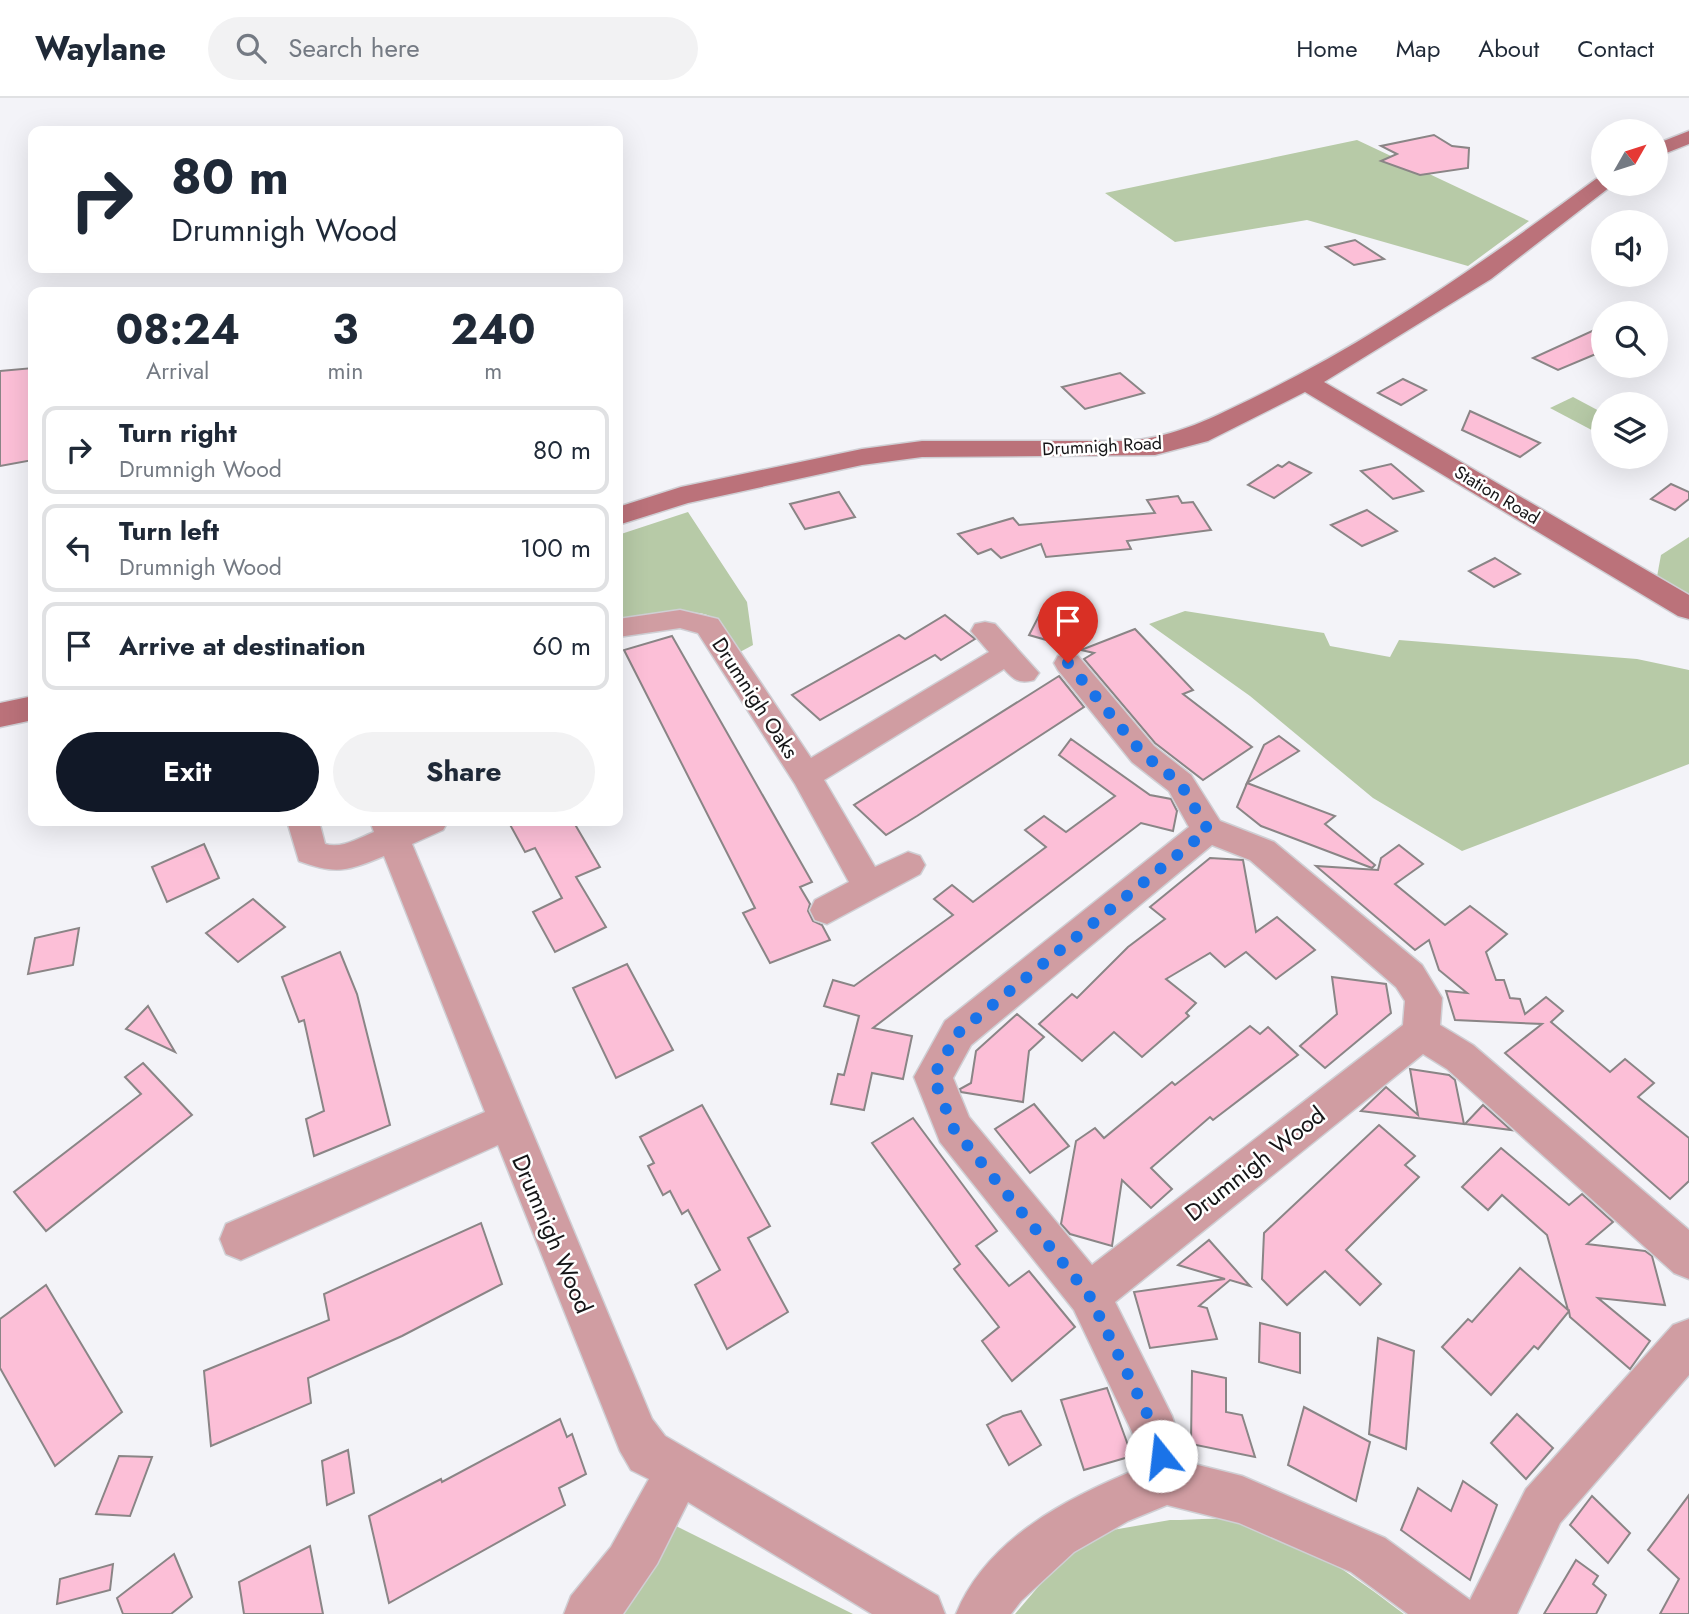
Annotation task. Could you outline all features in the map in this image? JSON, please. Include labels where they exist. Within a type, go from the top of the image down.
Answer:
[{"type":"main road","points":[[1668,146],[1689,137]]},
{"type":"main road","name":"Drumnigh Road","points":[[623,514],[681,496],[862,457],[922,449],[1155,447],[1198,435],[1306,382],[1483,274],[1591,192]]},
{"type":"main road","name":"Station Road","points":[[1306,382],[1689,608]]},
{"type":"main road","points":[[0,715],[28,709]]},
{"type":"street","name":"Drumnigh Oaks","points":[[623,627],[680,619],[708,626],[806,776],[869,887]]},
{"type":"street","name":"Drumnigh Oaks","points":[[806,776],[1015,664],[985,631]]},
{"type":"street","points":[[1068,663],[1143,754],[1180,783],[1208,830],[1262,850],[1409,976],[1424,998],[1421,1032],[1460,1057],[1689,1258]]},
{"type":"street","points":[[304,826],[311,852],[330,859],[348,856],[390,830],[409,826]]},
{"type":"street","name":"Drumnigh Wood","points":[[390,830],[506,1122],[636,1435],[648,1453],[920,1614]]},
{"type":"street","points":[[1167,1480],[1156,1432],[1089,1295],[954,1129],[933,1077],[958,1033],[1208,830]]},
{"type":"street","points":[[827,910],[908,865]]},
{"type":"street","name":"Drumnigh Wood","points":[[1089,1295],[1421,1032]]},
{"type":"street","points":[[241,1239],[506,1122]]},
{"type":"street","points":[[1490,1614],[1543,1506],[1689,1341]]},
{"type":"street","points":[[589,1614],[606,1598],[647,1531],[679,1470]]},
{"type":"street","points":[[981,1614],[1003,1583],[1057,1535],[1111,1504],[1167,1480],[1242,1500],[1368,1555],[1451,1614]]},
{"type":"green space","points":[[1357,140],[1529,221],[1468,266],[1307,220],[1175,242],[1105,193]]},
{"type":"green space","points":[[1573,397],[1591,407],[1591,430],[1550,408]]},
{"type":"green space","points":[[688,512],[747,602],[753,645],[740,652],[728,633],[712,617],[692,612],[623,622],[623,533]]},
{"type":"green space","points":[[1689,537],[1689,602],[1656,582],[1661,555]]},
{"type":"green space","points":[[1185,611],[1324,633],[1330,646],[1390,657],[1399,640],[1637,659],[1689,670],[1689,764],[1462,851],[1373,798],[1250,696],[1149,624]]},
{"type":"green space","points":[[1170,1520],[1235,1520],[1279,1533],[1324,1557],[1404,1614],[1015,1614],[1062,1559],[1101,1532]]},
{"type":"green space","points":[[674,1525],[853,1614],[619,1614]]},
{"type":"building","points":[[1434,135],[1452,146],[1469,148],[1468,168],[1420,175],[1381,161],[1397,154],[1381,146]]},
{"type":"building","points":[[1355,240],[1384,259],[1354,265],[1326,247]]},
{"type":"building","points":[[1591,331],[1591,356],[1558,370],[1533,358]]},
{"type":"building","points":[[28,368],[28,461],[0,466],[0,371]]},
{"type":"building","points":[[1120,373],[1144,393],[1085,409],[1062,387]]},
{"type":"building","points":[[1403,379],[1426,390],[1401,405],[1378,393]]},
{"type":"building","points":[[1470,411],[1540,443],[1520,457],[1462,430]]},
{"type":"building","points":[[1289,462],[1311,473],[1274,498],[1248,485],[1278,465],[1282,467]]},
{"type":"building","points":[[1391,464],[1423,491],[1393,499],[1361,471]]},
{"type":"building","points":[[1671,484],[1689,492],[1689,499],[1675,510],[1651,499]]},
{"type":"building","points":[[839,492],[855,517],[805,529],[790,504]]},
{"type":"building","points":[[1178,496],[1182,503],[1193,502],[1211,530],[1127,541],[1131,549],[1046,557],[1041,544],[1001,558],[991,549],[978,554],[958,534],[1013,518],[1019,525],[1155,513],[1147,500]]},
{"type":"building","points":[[1367,510],[1397,531],[1362,546],[1331,525]]},
{"type":"building","points":[[1495,558],[1520,574],[1494,587],[1469,571]]},
{"type":"building","points":[[1042,610],[1089,623],[1078,649],[1029,635]]},
{"type":"building","points":[[945,615],[975,639],[941,660],[935,655],[820,720],[792,695],[899,635],[905,639]]},
{"type":"building","points":[[1135,629],[1193,690],[1183,694],[1252,747],[1203,780],[1155,743],[1084,659],[1094,653],[1081,650]]},
{"type":"building","points":[[672,636],[812,882],[800,887],[810,904],[808,911],[813,921],[822,925],[830,940],[770,963],[743,913],[755,908],[624,650]]},
{"type":"building","points":[[1059,676],[1084,707],[917,816],[886,835],[854,805]]},
{"type":"building","points":[[1279,736],[1299,751],[1247,783],[1264,745]]},
{"type":"building","points":[[1071,739],[1150,795],[1171,799],[1177,811],[1173,831],[1141,823],[873,1028],[912,1036],[903,1079],[872,1073],[864,1110],[831,1104],[838,1074],[844,1075],[859,1016],[824,1006],[833,980],[854,986],[953,915],[934,899],[952,885],[973,902],[1046,847],[1025,830],[1044,816],[1066,832],[1115,796],[1059,755]]},
{"type":"building","points":[[1247,783],[1335,816],[1325,824],[1375,865],[1372,868],[1261,826],[1237,807]]},
{"type":"building","points":[[511,826],[576,826],[600,867],[576,877],[606,927],[555,952],[533,912],[562,898],[535,848],[525,852]]},
{"type":"building","points":[[204,844],[219,878],[167,902],[152,867]]},
{"type":"building","points":[[1399,845],[1423,864],[1395,884],[1445,925],[1470,906],[1507,934],[1486,952],[1496,980],[1504,980],[1510,998],[1520,999],[1525,1014],[1546,997],[1563,1011],[1551,1022],[1610,1072],[1625,1059],[1654,1083],[1638,1097],[1689,1138],[1689,1181],[1670,1199],[1505,1053],[1542,1024],[1455,1020],[1446,991],[1467,993],[1439,970],[1429,940],[1415,950],[1316,866],[1378,870],[1381,858]]},
{"type":"building","points":[[1210,858],[1243,860],[1256,932],[1277,917],[1315,950],[1276,979],[1246,952],[1225,967],[1210,953],[1166,979],[1196,1003],[1186,1013],[1189,1016],[1142,1057],[1114,1032],[1082,1061],[1039,1024],[1072,994],[1077,998],[1128,947],[1165,919],[1150,907]]},
{"type":"building","points":[[253,899],[285,927],[238,962],[206,933]]},
{"type":"building","points":[[79,928],[73,965],[28,974],[35,938]]},
{"type":"building","points":[[340,952],[357,994],[390,1125],[314,1156],[306,1119],[324,1111],[304,1020],[299,1022],[282,977]]},
{"type":"building","points":[[627,964],[673,1050],[616,1078],[573,988]]},
{"type":"building","points":[[1332,977],[1386,984],[1391,1013],[1325,1068],[1300,1046],[1337,1014]]},
{"type":"building","points":[[148,1006],[175,1052],[126,1029]]},
{"type":"building","points":[[1017,1014],[1044,1037],[1029,1051],[1023,1102],[961,1092],[960,1089],[971,1083],[976,1051]]},
{"type":"building","points":[[1250,1026],[1260,1034],[1268,1027],[1298,1055],[1213,1120],[1210,1117],[1151,1168],[1172,1189],[1151,1208],[1122,1180],[1112,1246],[1070,1234],[1061,1224],[1076,1141],[1095,1128],[1104,1138],[1172,1082],[1175,1085]]},
{"type":"building","points":[[143,1063],[192,1115],[46,1231],[14,1192],[141,1094],[125,1077]]},
{"type":"building","points":[[1410,1069],[1449,1075],[1455,1080],[1464,1124],[1361,1111],[1386,1087],[1418,1115]]},
{"type":"building","points":[[1034,1104],[1069,1146],[1030,1173],[995,1129]]},
{"type":"building","points":[[702,1105],[770,1226],[748,1238],[788,1312],[727,1349],[695,1285],[720,1270],[688,1210],[682,1214],[670,1191],[663,1195],[648,1166],[654,1163],[640,1137]]},
{"type":"building","points":[[1483,1105],[1511,1130],[1465,1124]]},
{"type":"building","points":[[913,1118],[997,1231],[976,1246],[1009,1286],[1029,1271],[1075,1327],[1012,1381],[982,1341],[999,1327],[954,1269],[960,1264],[872,1143]]},
{"type":"building","points":[[1379,1125],[1415,1156],[1405,1165],[1419,1177],[1346,1250],[1381,1284],[1360,1305],[1325,1271],[1287,1305],[1262,1279],[1264,1233]]},
{"type":"building","points":[[1501,1148],[1569,1205],[1582,1194],[1613,1222],[1587,1244],[1645,1251],[1652,1256],[1665,1305],[1598,1298],[1650,1341],[1630,1369],[1570,1317],[1569,1311],[1538,1349],[1534,1346],[1491,1395],[1442,1347],[1468,1319],[1472,1322],[1520,1268],[1568,1310],[1547,1235],[1502,1195],[1488,1210],[1462,1187]]},
{"type":"building","points":[[481,1223],[502,1284],[402,1336],[308,1378],[311,1403],[211,1446],[204,1371],[329,1320],[324,1294]]},
{"type":"building","points":[[1209,1240],[1250,1286],[1230,1280],[1199,1306],[1207,1308],[1217,1339],[1150,1348],[1134,1292],[1225,1279],[1178,1265]]},
{"type":"building","points":[[46,1285],[122,1412],[55,1466],[0,1368],[0,1319]]},
{"type":"building","points":[[1260,1323],[1300,1333],[1300,1373],[1259,1362]]},
{"type":"building","points":[[1378,1338],[1414,1351],[1406,1449],[1369,1434]]},
{"type":"building","points":[[1192,1371],[1226,1378],[1226,1412],[1242,1415],[1255,1457],[1191,1444]]},
{"type":"building","points":[[1107,1388],[1132,1456],[1084,1470],[1061,1400]]},
{"type":"building","points":[[1304,1407],[1370,1442],[1356,1501],[1288,1465]]},
{"type":"building","points":[[1021,1411],[1041,1445],[1009,1465],[987,1425],[1003,1416]]},
{"type":"building","points":[[1517,1414],[1553,1448],[1526,1479],[1491,1443]]},
{"type":"building","points":[[560,1419],[567,1437],[572,1434],[586,1474],[559,1488],[565,1505],[389,1603],[369,1516],[441,1479],[442,1482]]},
{"type":"building","points":[[348,1450],[354,1493],[327,1505],[322,1461]]},
{"type":"building","points":[[119,1456],[152,1457],[130,1516],[96,1514]]},
{"type":"building","points":[[1463,1481],[1497,1505],[1470,1580],[1401,1530],[1418,1488],[1451,1511]]},
{"type":"building","points":[[1689,1495],[1689,1614],[1660,1614],[1679,1579],[1648,1550]]},
{"type":"building","points":[[1592,1496],[1630,1533],[1608,1563],[1570,1525]]},
{"type":"building","points":[[310,1546],[323,1614],[244,1614],[239,1582]]},
{"type":"building","points":[[174,1554],[192,1597],[171,1614],[123,1614],[117,1598]]},
{"type":"building","points":[[1576,1560],[1598,1576],[1593,1584],[1606,1595],[1596,1614],[1544,1614]]},
{"type":"building","points":[[113,1564],[110,1590],[57,1604],[60,1579]]},
{"type":"route","points":[[1068,663],[1143,754],[1180,783],[1208,830],[958,1033],[933,1077],[954,1129],[1089,1295],[1156,1432],[1161,1456]]}]
